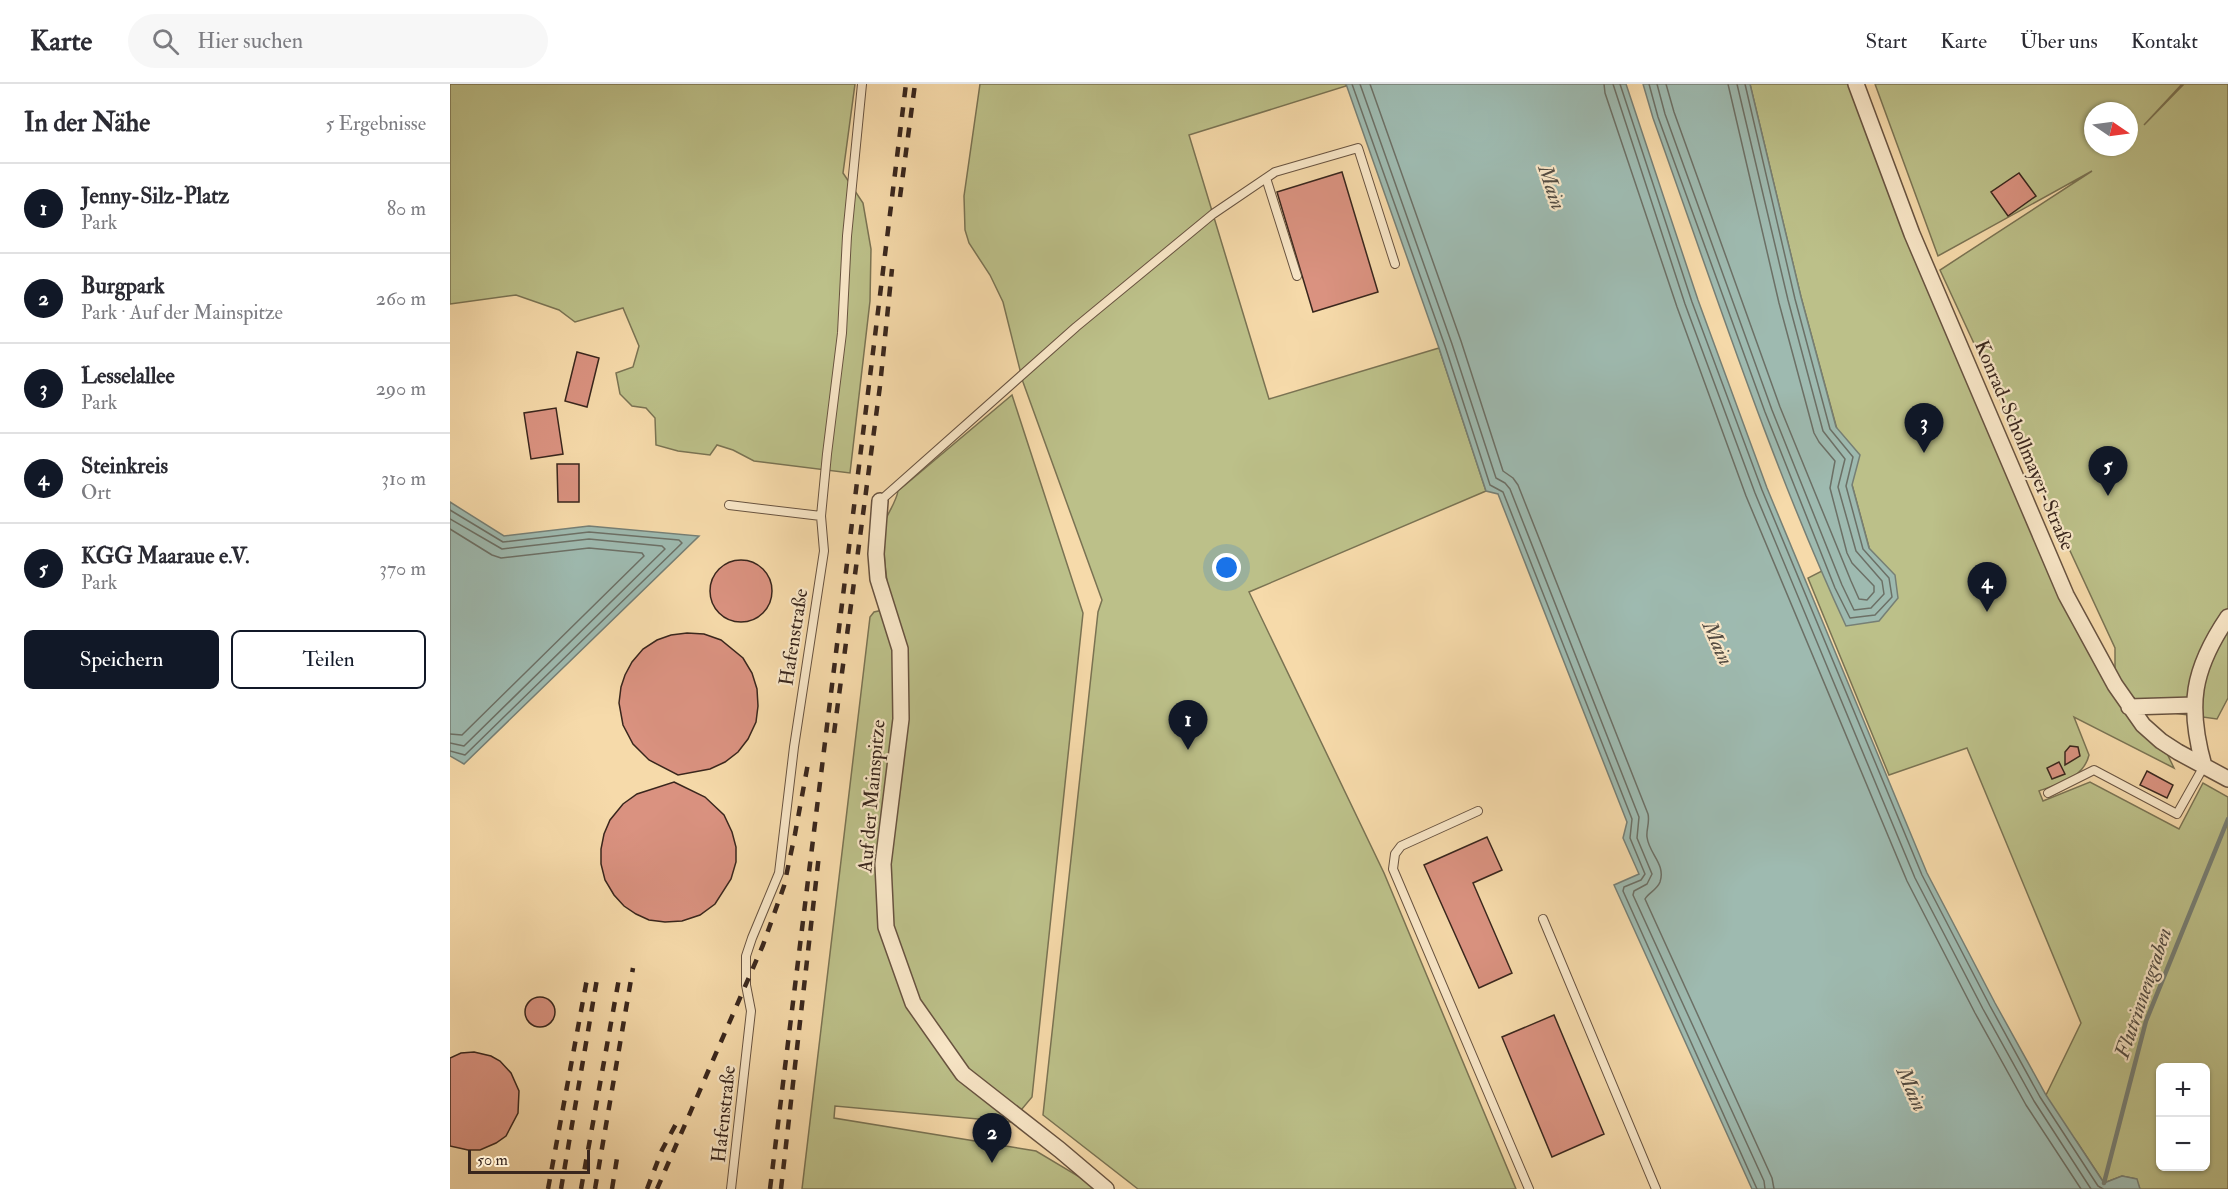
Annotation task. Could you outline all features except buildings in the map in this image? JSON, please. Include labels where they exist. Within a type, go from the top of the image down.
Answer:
[{"type":"street","name":"Konrad-Schollmayer-Straße","points":[[1856,84],[1912,234],[2066,595],[2115,685],[2143,725],[2162,741],[2224,777]]},
{"type":"street","name":"Auf der Mainspitze","points":[[880,501],[876,554],[878,579],[900,649],[901,719],[883,864],[886,927],[913,1003],[963,1074],[1106,1189]]},
{"type":"street","points":[[2204,766],[2196,739],[2194,705],[2200,670],[2212,643],[2228,617]]},
{"type":"street","points":[[2129,707],[2194,705]]},
{"type":"lane","name":"Hafenstraße","points":[[731,1189],[751,1011],[746,985],[746,956],[779,873],[794,747],[824,551],[821,516],[842,333],[847,236],[862,84]]},
{"type":"lane","points":[[880,501],[1076,327],[1213,214],[1275,172],[1358,148],[1395,264]]},
{"type":"lane","points":[[1266,178],[1297,276]]},
{"type":"lane","points":[[729,505],[821,516]]},
{"type":"lane","points":[[2048,793],[2094,770],[2177,814],[2204,766]]},
{"type":"lane","points":[[1478,811],[1401,846],[1395,854],[1393,869],[1529,1189]]},
{"type":"lane","points":[[1544,919],[1656,1189]]},
{"type":"green space","points":[[450,84],[855,84],[843,173],[863,203],[871,249],[870,301],[850,473],[754,461],[717,445],[710,455],[678,451],[656,445],[655,418],[646,408],[632,406],[620,394],[616,373],[633,367],[639,346],[623,308],[575,322],[559,310],[516,295],[450,304]]},
{"type":"green space","points":[[980,84],[1346,84],[1346,86],[1189,135],[1269,399],[1439,348],[1486,491],[1249,592],[1384,873],[1516,1189],[1138,1189],[1043,1115],[1098,612],[1102,600],[1023,382],[1003,302],[990,275],[969,243],[965,230],[964,196]]},
{"type":"green space","points":[[1750,84],[1856,84],[2015,478],[2115,683],[2115,648],[1940,270],[2092,171],[1938,256],[1875,84],[2182,84],[2144,125],[2184,84],[2228,84],[2228,698],[2217,719],[2130,707],[2161,741],[2174,768],[2074,717],[2089,755],[2086,763],[2076,775],[2039,791],[2043,801],[2090,782],[2179,829],[2203,783],[2228,797],[2228,1189],[2140,1189],[2136,1179],[2122,1176],[2104,1183],[2077,1142],[2054,1113],[2046,1095],[2081,1023],[1967,748],[1889,775],[1808,578],[1869,547],[1801,297]]},
{"type":"green space","points":[[1012,395],[1083,613],[1032,1097],[1011,1122],[835,1106],[834,1118],[1036,1151],[1095,1189],[802,1189],[870,617],[874,612],[883,610],[890,600],[884,553],[884,525],[898,491]]},
{"type":"water","name":"Main","points":[[1346,84],[1626,84],[1698,300],[1767,488],[1927,873],[2046,1095],[2104,1183],[2122,1176],[2137,1179],[2140,1189],[1752,1189],[1614,885],[1639,874],[1623,838],[1627,822],[1498,494],[1486,491],[1439,348]]},
{"type":"water","points":[[1643,84],[1750,84],[1801,297],[1836,427],[1860,455],[1852,485],[1869,548],[1895,575],[1898,598],[1879,621],[1846,626],[1818,564],[1744,374]]},
{"type":"water","points":[[450,502],[504,536],[589,526],[699,536],[464,764],[450,756]]},
{"type":"waterway","name":"Flutrinnengraben","points":[[2104,1183],[2146,1021],[2228,819]]},
{"type":"railway","points":[[770,1189],[906,84]]},
{"type":"railway","points":[[900,197],[915,84]]},
{"type":"railway","points":[[834,733],[880,386],[892,269]]},
{"type":"railway","points":[[657,1189],[763,945],[784,886],[809,758]]},
{"type":"railway","points":[[781,1189],[819,855]]},
{"type":"railway","points":[[595,1189],[633,968]]},
{"type":"railway","points":[[561,1189],[598,973]]},
{"type":"railway","points":[[581,1189],[620,973]]},
{"type":"railway","points":[[548,1189],[587,979]]},
{"type":"railway","points":[[647,1189],[662,1150],[677,1122]]},
{"type":"railway","points":[[612,1189],[618,1152]]},
{"type":"place","name":"Lesselallee","points":[[1924,453]]},
{"type":"place","name":"KGG Maaraue e.V.","points":[[2108,496]]},
{"type":"place","name":"Steinkreis","points":[[1987,612]]},
{"type":"place","name":"Jenny-Silz-Platz","points":[[1188,750]]},
{"type":"place","name":"Burgpark","points":[[992,1163]]}]
